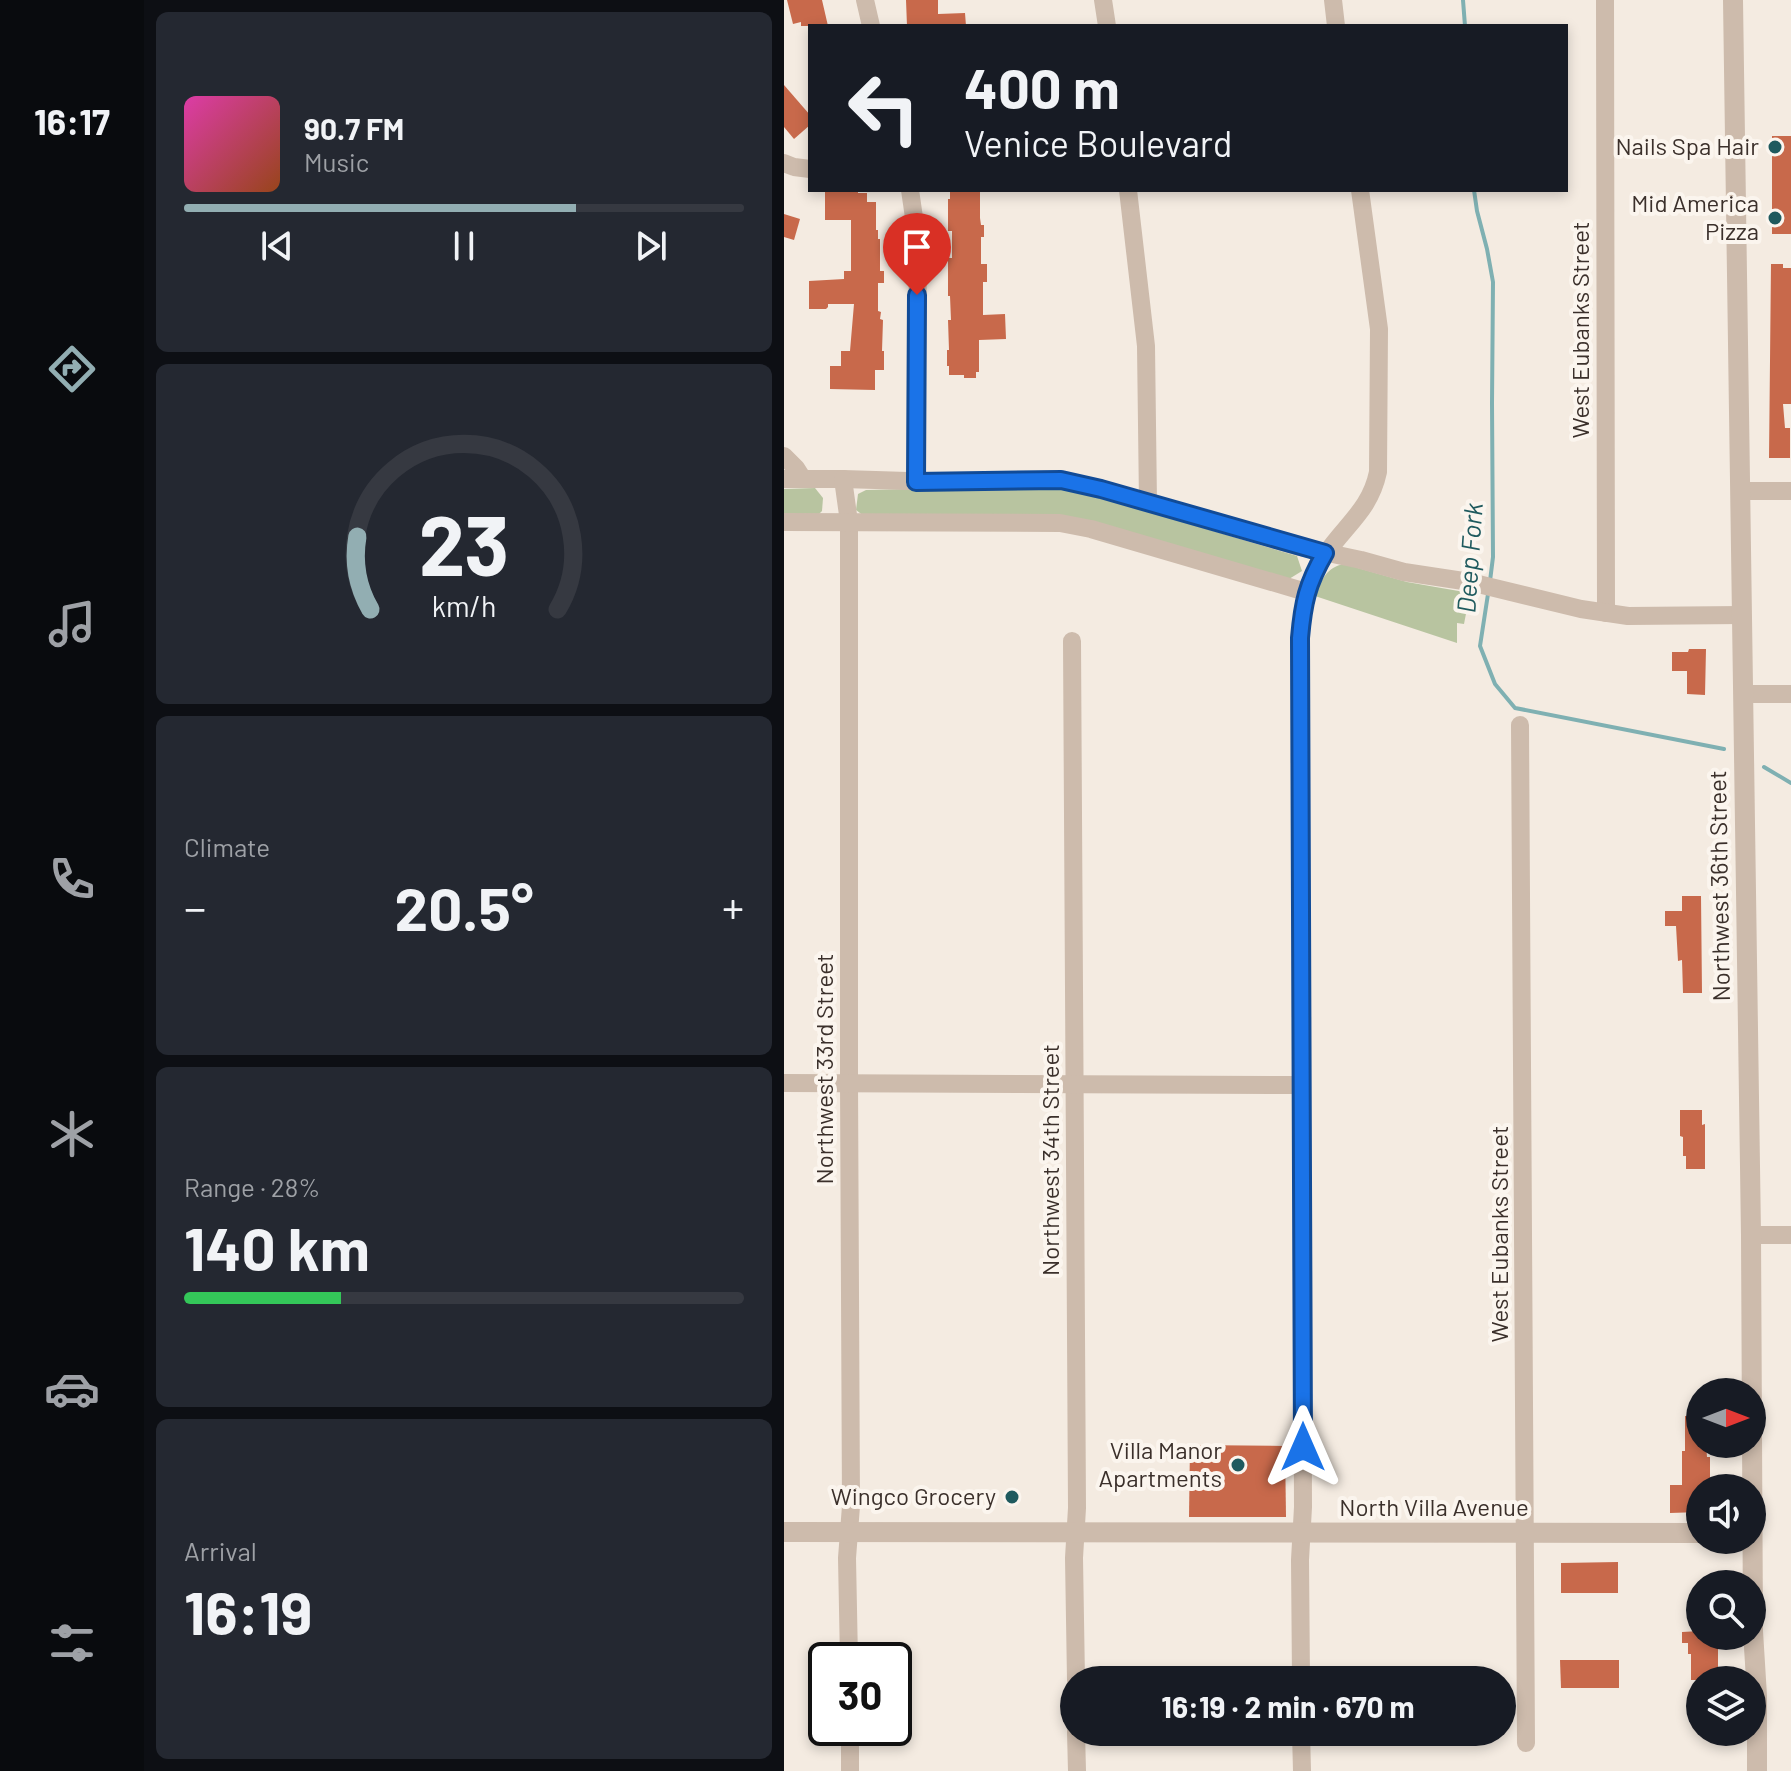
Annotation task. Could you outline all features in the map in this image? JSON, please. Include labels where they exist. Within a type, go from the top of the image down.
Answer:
[{"type":"street","points":[[865,0],[871,24]]},
{"type":"street","points":[[1103,0],[1107,24]]},
{"type":"street","points":[[1333,0],[1336,24]]},
{"type":"street","name":"West Eubanks Street","points":[[1605,0],[1606,613]]},
{"type":"street","name":"Northwest 36th Street","points":[[1733,0],[1753,1474]]},
{"type":"street","points":[[784,163],[808,169]]},
{"type":"street","points":[[910,192],[918,245],[916,482]]},
{"type":"street","points":[[1128,192],[1146,346],[1148,503]]},
{"type":"street","points":[[1301,1666],[1300,638],[1306,592],[1314,572],[1325,553],[1365,507],[1376,484],[1380,460],[1379,329],[1360,192]]},
{"type":"street","points":[[784,456],[803,479]]},
{"type":"street","points":[[784,479],[916,482],[1061,480],[1325,553],[1606,613],[1742,615]]},
{"type":"street","name":"Northwest 33rd Street","points":[[843,479],[849,522],[849,1642]]},
{"type":"street","points":[[1740,491],[1791,491]]},
{"type":"street","points":[[784,522],[1060,523],[1091,529],[1306,592]]},
{"type":"street","name":"Northwest 34th Street","points":[[1072,641],[1076,1666]]},
{"type":"street","points":[[1743,694],[1791,694]]},
{"type":"street","name":"West Eubanks Street","points":[[1520,725],[1526,1743]]},
{"type":"street","points":[[784,1083],[1301,1085]]},
{"type":"street","points":[[1751,1235],[1791,1235]]},
{"type":"street","name":"North Villa Avenue","points":[[784,1532],[1686,1533]]},
{"type":"street","name":"Northwest 36th Street","points":[[1753,1554],[1757,1771]]},
{"type":"street","points":[[850,1746],[850,1771]]},
{"type":"street","points":[[1076,1746],[1077,1771]]},
{"type":"street","points":[[1301,1746],[1302,1771]]},
{"type":"green space","points":[[1037,486],[1080,491],[1297,556],[1302,571],[1289,579],[1070,517],[864,516],[856,510],[858,494],[866,490]]},
{"type":"green space","points":[[815,488],[823,498],[822,511],[817,516],[784,516],[784,489]]},
{"type":"green space","points":[[1344,564],[1407,582],[1470,593],[1464,624],[1457,623],[1457,643],[1315,596],[1325,575]]},
{"type":"building","points":[[787,0],[822,0],[828,24],[793,24]]},
{"type":"building","points":[[906,0],[938,0],[938,14],[965,13],[966,24],[907,24]]},
{"type":"building","points":[[784,85],[808,113],[808,127],[794,139],[784,127]]},
{"type":"building","points":[[1772,136],[1791,136],[1791,234],[1772,234]]},
{"type":"building","points":[[825,192],[867,193],[867,202],[876,202],[880,271],[884,271],[884,283],[878,283],[878,311],[883,320],[884,370],[875,370],[875,390],[830,389],[830,366],[841,366],[841,351],[850,351],[854,304],[828,304],[826,309],[809,309],[809,281],[844,279],[844,271],[851,271],[851,220],[825,220]]},
{"type":"building","points":[[950,192],[980,192],[980,218],[981,225],[984,225],[981,264],[987,264],[987,282],[983,282],[983,315],[1005,314],[1006,339],[979,340],[979,372],[976,372],[976,378],[949,375],[947,366],[948,320],[951,320],[948,296],[948,258],[952,258],[952,231],[948,231]]},
{"type":"building","points":[[784,214],[800,219],[794,240],[784,237]]},
{"type":"building","points":[[1771,264],[1791,268],[1791,404],[1783,404],[1785,428],[1790,428],[1790,458],[1769,458]]},
{"type":"building","points":[[1689,649],[1706,649],[1705,695],[1687,694],[1687,671],[1672,671],[1672,652],[1688,652]]},
{"type":"building","points":[[1682,896],[1701,896],[1702,993],[1683,993],[1682,960],[1678,961],[1676,926],[1665,926],[1665,911],[1682,911]]},
{"type":"building","points":[[1680,1110],[1702,1110],[1705,1169],[1686,1169],[1683,1137],[1680,1136]]},
{"type":"building","points":[[1686,1416],[1686,1458],[1710,1458],[1710,1474],[1686,1474],[1686,1512],[1670,1513],[1670,1485],[1682,1485],[1682,1451],[1685,1451]]},
{"type":"building","name":"Villa Manor Apartments","points":[[1190,1445],[1285,1446],[1286,1517],[1189,1517]]},
{"type":"building","points":[[1618,1562],[1618,1593],[1561,1593],[1561,1563]]},
{"type":"building","points":[[1682,1632],[1686,1632],[1686,1643],[1682,1643]]},
{"type":"building","points":[[1688,1650],[1718,1650],[1718,1666],[1691,1666],[1691,1654]]},
{"type":"building","points":[[1560,1660],[1619,1660],[1619,1688],[1561,1688]]},
{"type":"waterway","name":"Deep Fork","points":[[1463,0],[1465,24]]},
{"type":"waterway","name":"Deep Fork","points":[[1474,192],[1493,282],[1493,557],[1490,581]]},
{"type":"waterway","name":"Deep Fork","points":[[1488,594],[1480,646],[1495,684],[1515,708],[1724,749]]},
{"type":"waterway","name":"Deep Fork","points":[[1764,767],[1791,783]]},
{"type":"place","name":"Nails Spa Hair","points":[[1775,147]]},
{"type":"place","name":"Mid America Pizza","points":[[1775,218]]},
{"type":"place","name":"Villa Manor Apartments","points":[[1238,1465]]},
{"type":"place","name":"Wingco Grocery","points":[[1012,1497]]},
{"type":"route","points":[[917,295],[916,482],[1061,480],[1325,553],[1306,592],[1300,638],[1303,1447]]}]
